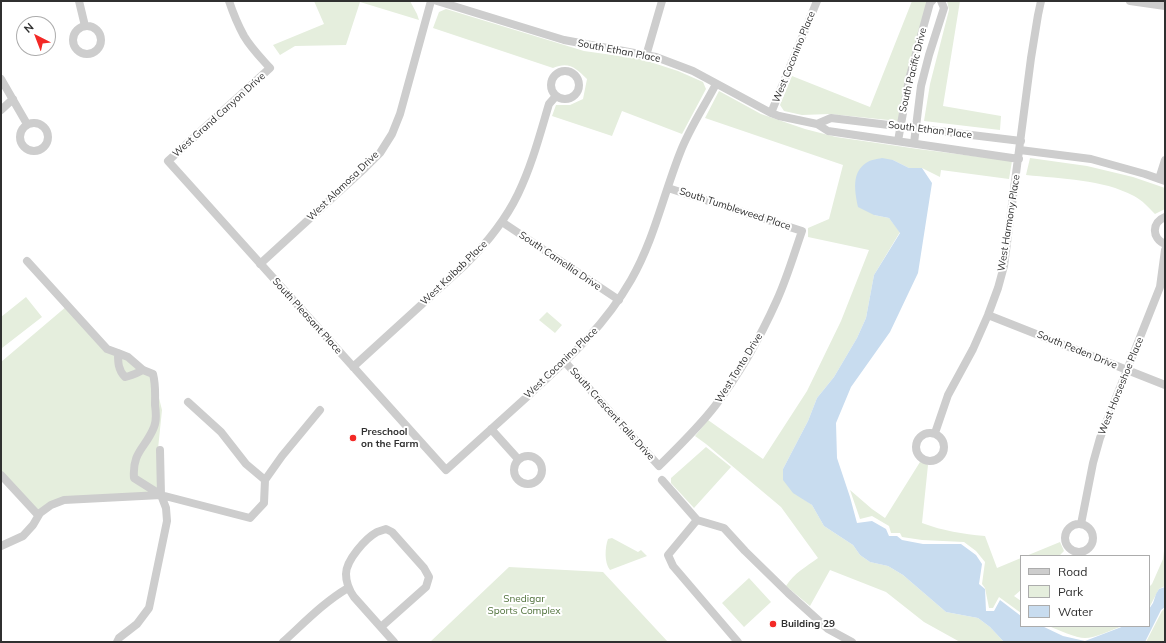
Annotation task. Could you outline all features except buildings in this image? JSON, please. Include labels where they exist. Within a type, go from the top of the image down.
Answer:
[{"type":"street","points":[[79,1],[85,26]]},
{"type":"street","name":"West Grand Canyon Drive","points":[[168,162],[270,68],[250,46],[239,26],[229,1]]},
{"type":"street","name":"West Alamosa Drive","points":[[260,264],[365,168],[386,144],[400,114],[431,1]]},
{"type":"street","name":"South Ethan Place","points":[[437,1],[564,40],[656,58],[692,71],[771,114],[817,124],[828,131],[1018,159]]},
{"type":"street","points":[[646,56],[662,1]]},
{"type":"street","name":"West Coconino Place","points":[[771,114],[817,1]]},
{"type":"street","name":"South Pacific Drive","points":[[898,141],[909,79],[930,3],[932,1]]},
{"type":"street","name":"South Pacific Drive","points":[[914,143],[921,86],[944,8],[941,1]]},
{"type":"street","name":"West Harmony Place","points":[[935,433],[948,395],[973,349],[988,315],[1004,266],[1033,44],[1041,1]]},
{"type":"street","points":[[1130,1],[1165,6]]},
{"type":"street","points":[[1,79],[27,124]]},
{"type":"street","name":"West Coconino Place","points":[[446,470],[565,362],[584,343],[619,300],[648,246],[684,143],[716,84]]},
{"type":"street","name":"West Kaibab Place","points":[[353,367],[465,265],[478,252],[502,222],[514,202],[524,180],[549,104],[556,96]]},
{"type":"street","points":[[1,110],[13,99]]},
{"type":"street","name":"South Ethan Place","points":[[817,124],[831,118],[1021,141]]},
{"type":"street","points":[[1020,150],[1091,159],[1146,174],[1162,180],[1165,160]]},
{"type":"street","name":"South Pleasant Place","points":[[168,162],[446,470]]},
{"type":"street","name":"South Tumbleweed Place","points":[[668,188],[802,231]]},
{"type":"street","points":[[1165,217],[1158,221],[1155,228],[1156,237],[1165,244]]},
{"type":"street","name":"South Camellia Drive","points":[[502,222],[619,300]]},
{"type":"street","name":"West Tonto Drive","points":[[659,466],[688,437],[715,406],[739,372],[760,336],[778,299],[802,231]]},
{"type":"street","name":"West Horseshoe Place","points":[[1081,524],[1093,463],[1100,438],[1160,286],[1165,250]]},
{"type":"street","points":[[27,261],[107,350],[118,352],[128,357],[144,370],[153,374],[156,384],[156,415],[154,426],[136,457],[133,467],[134,478],[161,495]]},
{"type":"street","name":"South Peden Drive","points":[[988,315],[1165,385]]},
{"type":"street","points":[[118,352],[120,373],[125,377],[132,376],[137,372],[144,370]]},
{"type":"street","name":"South Crescent Falls Drive","points":[[565,362],[659,466]]},
{"type":"street","points":[[188,402],[221,432],[246,464],[265,480]]},
{"type":"street","points":[[1,546],[23,536],[33,525],[40,513],[47,507],[64,500],[161,495],[250,518],[264,503],[265,480],[282,456],[320,410]]},
{"type":"street","points":[[491,429],[518,460]]},
{"type":"street","points":[[117,642],[137,624],[149,608],[167,521],[166,508],[161,495],[160,450]]},
{"type":"street","points":[[1,475],[38,515]]},
{"type":"street","points":[[662,480],[697,520],[724,528],[788,593],[838,639],[852,642]]},
{"type":"street","points":[[697,520],[668,555],[673,566],[738,642]]},
{"type":"street","points":[[381,627],[426,587],[429,577],[424,568],[392,532],[386,529],[376,533],[358,549],[351,558],[346,573],[348,588],[354,597],[394,642]]},
{"type":"street","points":[[283,642],[326,603],[348,588]]},
{"type":"green space","points":[[314,1],[410,1],[419,20],[360,2],[346,45],[295,46],[280,55],[273,45],[324,24]]},
{"type":"green space","points":[[912,1],[928,1],[898,121],[830,114],[802,115],[784,111],[780,105],[792,76],[870,107]]},
{"type":"green space","points":[[947,1],[960,1],[943,106],[1001,116],[1000,130],[924,121],[930,84],[949,10]]},
{"type":"green space","points":[[446,9],[584,51],[641,59],[678,71],[703,82],[706,89],[682,134],[622,111],[612,136],[552,116],[556,105],[570,105],[583,99],[587,79],[576,69],[564,65],[553,68],[433,28],[439,12]]},
{"type":"green space","points":[[719,91],[761,114],[805,129],[836,137],[1012,161],[1009,179],[941,170],[940,177],[922,168],[909,168],[893,160],[874,215],[889,218],[900,232],[874,275],[866,318],[857,338],[834,377],[817,398],[808,421],[783,469],[801,497],[812,505],[824,526],[853,545],[860,555],[870,562],[888,566],[903,575],[946,612],[978,618],[990,627],[1004,642],[960,642],[924,622],[886,592],[830,570],[810,606],[786,586],[796,574],[818,558],[781,507],[695,436],[708,420],[763,459],[807,391],[841,321],[869,250],[808,237],[808,228],[829,219],[843,165],[705,118]]},
{"type":"green space","points":[[1030,158],[1087,166],[1133,177],[1165,188],[1165,209],[1155,214],[1137,198],[1122,190],[1109,186],[1082,181],[1026,175]]},
{"type":"green space","points":[[26,297],[42,317],[2,348],[1,317]]},
{"type":"green space","points":[[67,306],[107,349],[153,374],[162,410],[158,449],[159,496],[64,500],[38,515],[1,475],[1,362]]},
{"type":"green space","points":[[547,312],[562,325],[555,333],[539,320]]},
{"type":"green space","points":[[706,447],[731,467],[694,508],[671,483],[671,478]]},
{"type":"green space","points":[[920,462],[928,465],[922,523],[953,532],[985,536],[997,568],[1020,558],[1020,591],[1014,596],[1020,600],[1020,612],[999,597],[993,608],[989,608],[985,588],[982,584],[985,562],[976,551],[964,542],[922,540],[902,537],[900,533],[891,533],[889,526],[872,516],[860,519],[850,490],[885,518]]},
{"type":"green space","points":[[612,538],[638,552],[641,550],[647,556],[610,570],[606,559],[606,546],[608,539]]},
{"type":"green space","points":[[1060,542],[1064,551],[1060,555],[1028,555]]},
{"type":"green space","points":[[1165,543],[1165,586],[1159,589],[1150,606],[1150,586],[1163,559]]},
{"type":"green space","name":"Snedigar Sports Complex","points":[[509,567],[603,572],[668,642],[430,642]]},
{"type":"green space","points":[[749,578],[771,602],[744,627],[722,603]]},
{"type":"green space","points":[[1165,608],[1165,642],[1146,642],[1162,611]]},
{"type":"green space","points":[[1051,627],[1119,627],[1089,638],[1081,638]]},
{"type":"water","points":[[882,158],[893,160],[909,168],[922,168],[932,183],[918,273],[890,332],[851,387],[836,423],[837,458],[857,523],[872,521],[886,529],[889,536],[897,536],[902,540],[923,544],[961,544],[976,555],[982,564],[979,584],[985,589],[986,611],[994,611],[1000,600],[1020,615],[1020,627],[1044,627],[1063,636],[1085,641],[1121,627],[1150,627],[1150,608],[1159,589],[1165,587],[1165,607],[1161,610],[1145,642],[1004,642],[990,627],[978,618],[946,612],[903,575],[888,566],[870,562],[860,555],[853,545],[824,526],[812,505],[793,493],[783,480],[783,469],[808,421],[817,398],[834,377],[857,338],[866,318],[874,275],[900,233],[889,218],[874,215],[858,207],[855,189],[856,177],[861,167],[874,160]]},
{"type":"place","name":"Preschool on the Farm","points":[[353,438]]},
{"type":"place","name":"Building 29","points":[[773,624]]}]
